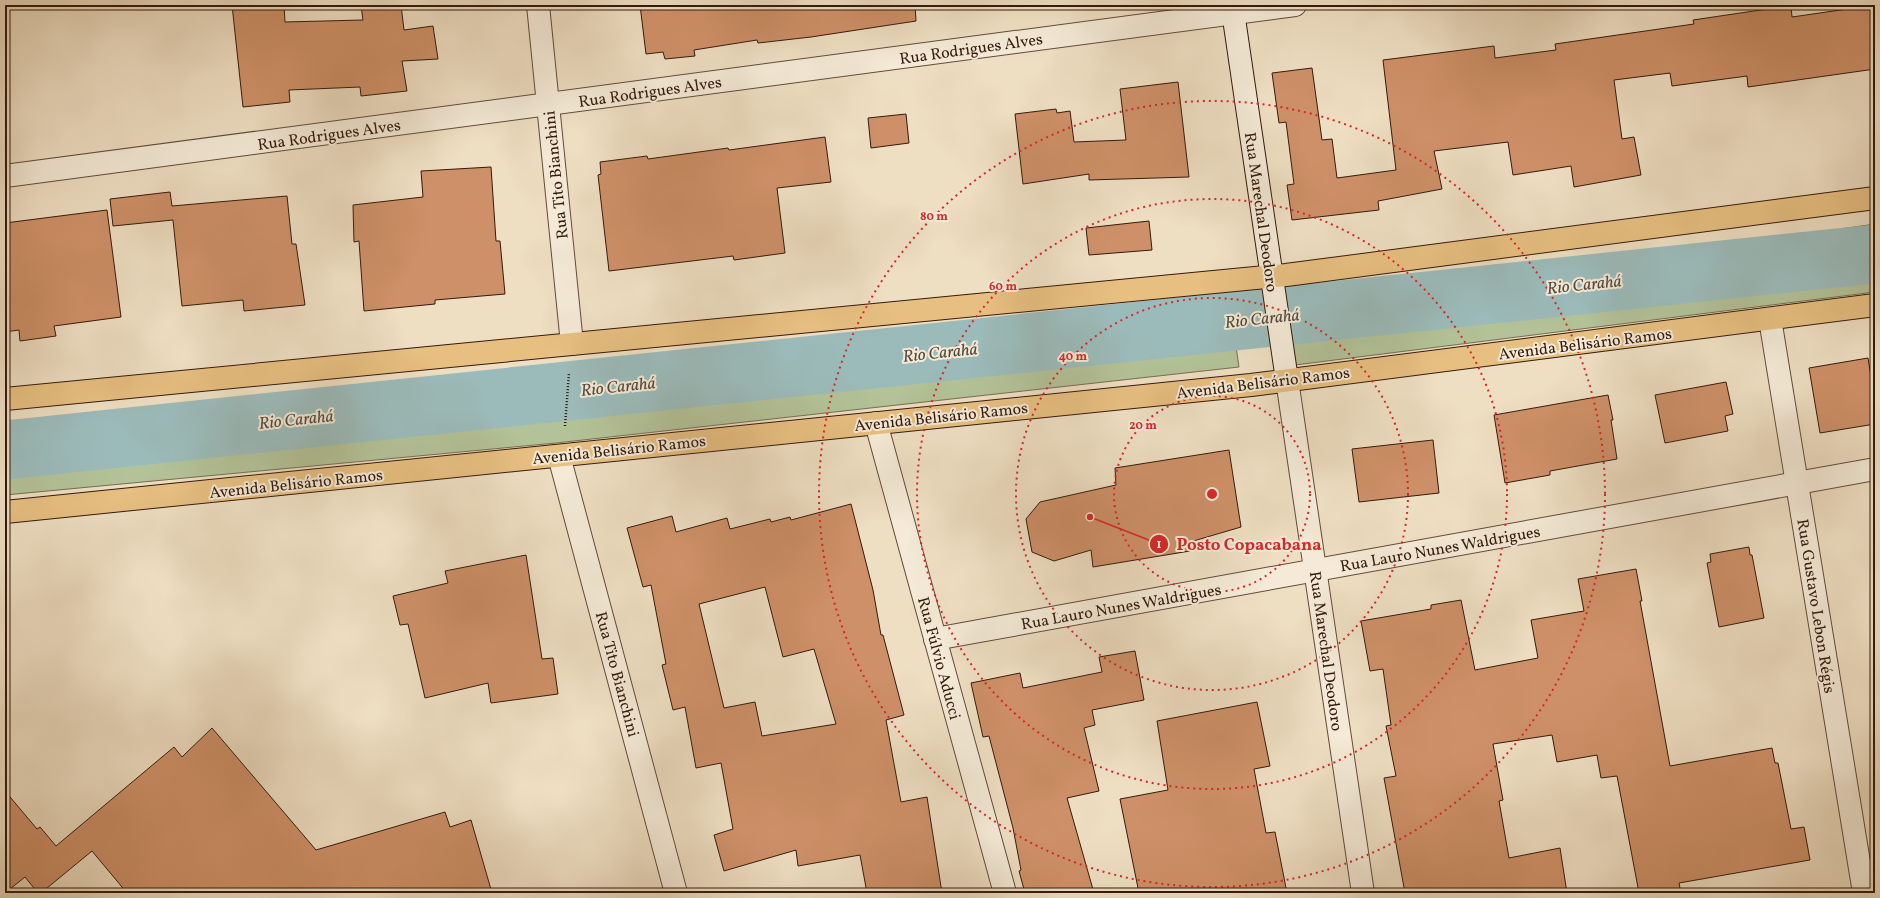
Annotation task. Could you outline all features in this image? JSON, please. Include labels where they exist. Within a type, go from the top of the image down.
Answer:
[{"type":"main road","points":[[5,399],[572,344],[1273,286],[1875,198]]},
{"type":"main road","name":"Avenida Belisário Ramos","points":[[5,512],[876,423],[1286,371],[1770,319],[1875,305]]},
{"type":"street","name":"Rua Tito Bianchini","points":[[538,5],[572,344]]},
{"type":"street","name":"Rua Rodrigues Alves","points":[[5,176],[548,104],[1232,9],[1295,5]]},
{"type":"street","name":"Rua Marechal Deodoro","points":[[1232,9],[1363,893]]},
{"type":"street","name":"Rua Gustavo Lebon Régis","points":[[1770,319],[1864,893]]},
{"type":"street","name":"Rua Fúlvio Aducci","points":[[876,423],[1005,893]]},
{"type":"street","name":"Rua Tito Bianchini","points":[[559,456],[676,893]]},
{"type":"street","name":"Rua Lauro Nunes Waldrigues","points":[[935,639],[1875,469]]},
{"type":"path","points":[[564,434],[569,375]]},
{"type":"green space","points":[[1875,224],[1875,292],[1287,366],[1277,304],[1667,254]]},
{"type":"green space","points":[[1230,305],[1239,367],[556,443],[5,495],[5,423]]},
{"type":"building","points":[[232,5],[284,5],[285,22],[363,20],[361,5],[401,5],[404,30],[433,26],[438,59],[402,61],[407,91],[361,96],[360,87],[289,90],[290,102],[243,107]]},
{"type":"building","points":[[640,5],[915,5],[916,21],[811,37],[758,43],[757,40],[694,50],[695,56],[665,59],[663,52],[646,54]]},
{"type":"building","points":[[1875,5],[1875,69],[1748,87],[1747,76],[1672,86],[1670,73],[1614,80],[1622,139],[1634,137],[1641,175],[1574,187],[1571,166],[1513,175],[1508,142],[1434,151],[1442,189],[1378,201],[1379,210],[1292,220],[1287,185],[1294,184],[1286,122],[1279,123],[1272,73],[1312,68],[1322,140],[1332,139],[1337,178],[1396,170],[1383,60],[1494,46],[1495,58],[1556,50],[1555,44],[1694,24],[1693,20],[1754,11],[1791,6],[1792,17]]},
{"type":"building","points":[[1178,82],[1189,177],[1089,180],[1089,174],[1023,184],[1015,114],[1056,109],[1057,113],[1070,111],[1074,142],[1126,140],[1120,89]]},
{"type":"building","points":[[906,114],[909,143],[871,148],[868,118]]},
{"type":"building","points":[[825,137],[831,182],[777,188],[785,253],[734,260],[733,256],[609,271],[598,175],[601,174],[600,162],[647,156],[648,159],[728,148],[729,150]]},
{"type":"building","points":[[491,167],[496,241],[500,241],[505,294],[435,300],[435,304],[364,311],[359,241],[354,242],[353,205],[423,197],[421,171]]},
{"type":"building","points":[[170,192],[172,206],[287,196],[292,244],[296,244],[305,305],[244,311],[243,300],[182,306],[173,220],[113,226],[110,199]]},
{"type":"building","points":[[107,210],[121,317],[54,326],[56,336],[20,341],[19,330],[5,332],[5,223]]},
{"type":"building","points":[[1149,221],[1152,250],[1089,255],[1086,228]]},
{"type":"building","points":[[1868,358],[1875,401],[1875,424],[1820,433],[1809,368]]},
{"type":"building","points":[[1726,382],[1733,414],[1725,416],[1728,431],[1665,443],[1655,395]]},
{"type":"building","points":[[1608,395],[1613,420],[1611,420],[1617,459],[1550,471],[1550,475],[1505,483],[1494,415]]},
{"type":"building","points":[[1433,440],[1439,493],[1359,502],[1352,449]]},
{"type":"building","points":[[1229,450],[1241,527],[1190,542],[1196,550],[1093,567],[1091,550],[1054,561],[1032,552],[1026,519],[1040,502],[1116,485],[1115,468]]},
{"type":"building","points":[[851,504],[873,590],[881,635],[883,635],[904,715],[886,720],[901,802],[927,797],[942,893],[867,893],[860,855],[798,866],[796,850],[724,871],[714,835],[733,829],[721,763],[696,768],[685,707],[673,710],[662,665],[666,664],[651,585],[643,587],[627,528],[672,516],[676,532],[727,518],[730,529],[770,519],[771,522],[790,517],[791,520]],"holes":[[[765,587],[783,657],[814,649],[836,724],[762,736],[755,702],[724,708],[699,604]]]},
{"type":"building","points":[[1749,547],[1750,555],[1752,555],[1764,618],[1719,627],[1707,563],[1711,562],[1710,554]]},
{"type":"building","points":[[526,555],[542,659],[553,658],[558,694],[491,703],[488,683],[425,698],[408,624],[400,625],[393,596],[448,583],[445,571]]},
{"type":"building","points":[[1636,569],[1642,601],[1640,601],[1670,766],[1772,748],[1775,763],[1778,763],[1791,829],[1804,827],[1810,860],[1679,883],[1681,893],[1639,893],[1617,776],[1601,778],[1597,755],[1557,762],[1552,735],[1493,744],[1503,800],[1499,801],[1509,858],[1560,848],[1567,893],[1405,893],[1384,778],[1396,776],[1386,726],[1391,725],[1383,669],[1370,671],[1361,621],[1431,609],[1431,605],[1461,600],[1475,670],[1538,658],[1531,620],[1584,611],[1578,579]]},
{"type":"building","points":[[1135,651],[1144,700],[1092,710],[1095,725],[1084,728],[1099,791],[1067,798],[1094,893],[1025,893],[1019,871],[1021,870],[1013,828],[989,736],[983,737],[971,683],[1020,673],[1023,688],[1102,672],[1099,657]]},
{"type":"building","points":[[1257,702],[1270,766],[1254,769],[1266,833],[1275,832],[1287,893],[1139,893],[1120,799],[1168,790],[1157,721]]},
{"type":"building","points":[[212,728],[316,850],[445,812],[450,827],[471,820],[492,893],[127,893],[92,851],[41,893],[38,893],[25,877],[5,893],[5,791],[37,829],[40,827],[56,846],[174,747],[182,757]]},
{"type":"waterway","name":"Rio Carahá","points":[[5,450],[1875,254]]},
{"type":"place","name":"Posto Copacabana","points":[[1090,517]]}]
